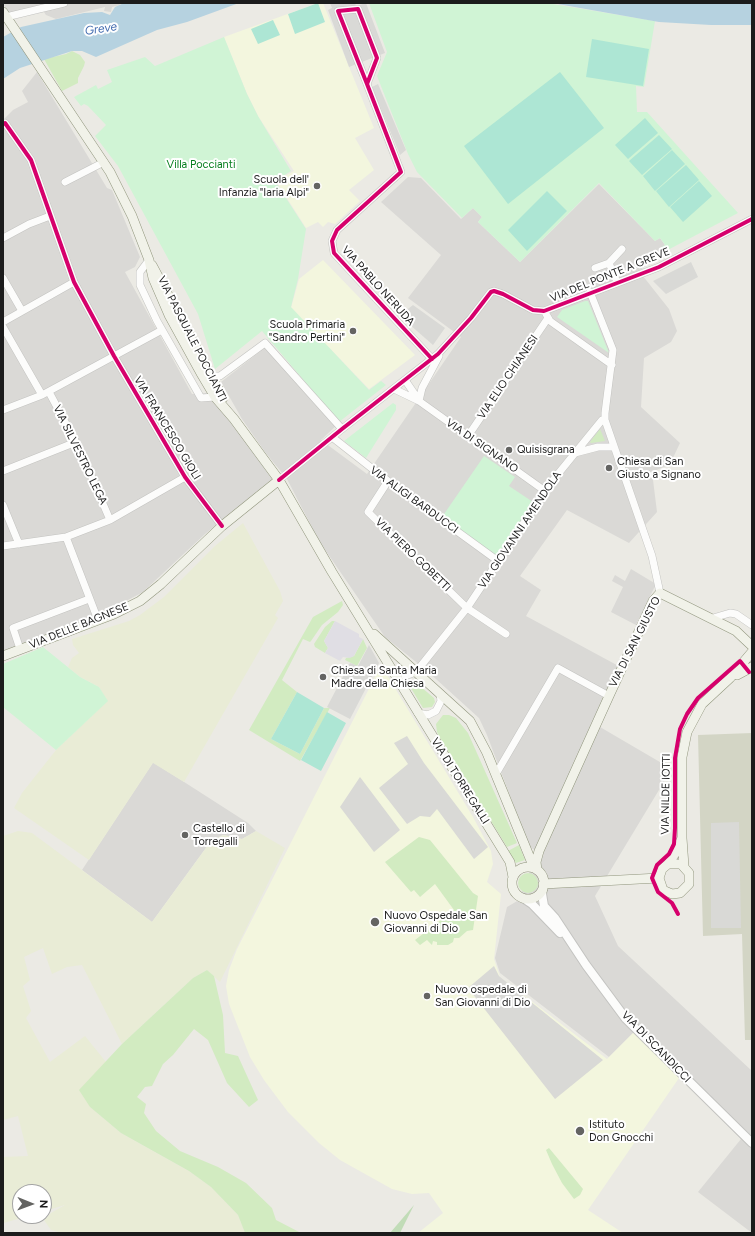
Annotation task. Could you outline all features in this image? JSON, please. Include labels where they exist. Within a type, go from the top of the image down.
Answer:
[{"type":"main road","name":"VIA PASQUALE POCCIANTI","points":[[7,18],[104,162],[126,202],[149,260],[153,278],[169,315],[211,376],[234,419]]},
{"type":"main road","name":"VIA PASQUALE POCCIANTI","points":[[196,356],[215,396],[279,480]]},
{"type":"main road","name":"VIA DELLE BAGNESE","points":[[3,656],[129,607],[152,592],[222,526],[279,480]]},
{"type":"main road","name":"VIA DI TORREGALLI","points":[[279,480],[366,627],[507,858],[513,877]]},
{"type":"main road","points":[[660,594],[713,618],[736,631],[752,636]]},
{"type":"main road","name":"VIA DI SAN GIUSTO","points":[[535,870],[539,851],[608,696],[653,601],[660,594]]},
{"type":"main road","name":"VIA DI TORREGALLI","points":[[366,627],[416,672]]},
{"type":"main road","points":[[736,631],[752,646]]},
{"type":"main road","name":"VIA NILDE IOTTI","points":[[682,838],[676,852],[668,864],[662,869],[659,878],[663,890],[672,894],[680,893],[687,889],[690,879],[689,873],[684,866],[682,838],[682,757],[687,732],[702,704],[730,678],[752,652]]},
{"type":"main road","name":"VIA NILDE IOTTI","points":[[730,678],[752,667]]},
{"type":"main road","name":"VIA DI SCANDICCI","points":[[416,672],[470,721],[487,753],[535,870],[542,878],[543,886]]},
{"type":"main road","points":[[668,864],[678,863],[684,866]]},
{"type":"main road","points":[[513,877],[522,868],[535,870]]},
{"type":"main road","name":"VIA DI SCANDICCI","points":[[513,877],[513,889],[523,898]]},
{"type":"main road","points":[[523,898],[536,897],[541,893],[543,886],[659,878]]},
{"type":"street","points":[[7,18],[64,3]]},
{"type":"street","name":"VIA PABLO NERUDA","points":[[367,84],[377,58],[358,9],[338,11],[401,172],[337,230],[332,241],[334,254],[432,359]]},
{"type":"street","name":"VIA FRANCESCO GIOLI","points":[[4,124],[32,160],[50,216],[74,282],[114,356],[184,478],[222,526]]},
{"type":"street","points":[[65,182],[104,162]]},
{"type":"street","points":[[3,238],[29,224],[50,216]]},
{"type":"street","name":"VIA DEL PONTE A GREVE","points":[[279,480],[432,359],[471,318],[490,292],[498,292],[533,310],[544,311],[590,292],[659,267],[752,220]]},
{"type":"street","name":"VIA DEL PONTE A GREVE","points":[[595,268],[609,263],[622,249]]},
{"type":"street","points":[[149,260],[142,268],[139,283],[162,330],[201,398],[215,396]]},
{"type":"street","name":"VIA DEL PONTE A GREVE","points":[[609,263],[617,282]]},
{"type":"street","points":[[3,278],[22,311]]},
{"type":"street","points":[[3,322],[74,282]]},
{"type":"street","name":"VIA DI SAN GIUSTO","points":[[590,292],[612,345],[612,365],[605,416],[614,447],[620,460],[652,556],[660,594]]},
{"type":"street","points":[[544,311],[548,318],[612,365]]},
{"type":"street","name":"VIA ELIO CHIANESI","points":[[468,436],[548,318]]},
{"type":"street","name":"VIA SILVESTRO LEGA","points":[[3,327],[76,442],[110,520]]},
{"type":"street","points":[[3,410],[45,393],[162,330]]},
{"type":"street","points":[[211,376],[220,376],[265,343],[342,429]]},
{"type":"street","points":[[419,401],[422,388],[442,350]]},
{"type":"street","points":[[183,365],[196,356]]},
{"type":"street","points":[[405,380],[419,401]]},
{"type":"street","points":[[394,389],[419,401]]},
{"type":"street","name":"VIA DI SIGNANO","points":[[419,401],[545,491]]},
{"type":"street","name":"VIA GIOVANNI AMENDOLA","points":[[416,672],[467,608],[545,491],[605,416]]},
{"type":"street","name":"VIA ALIGI BARDUCCI","points":[[332,437],[388,481],[498,561]]},
{"type":"street","points":[[3,471],[76,442]]},
{"type":"street","points":[[574,453],[598,447],[614,447]]},
{"type":"street","points":[[3,546],[66,537],[110,520],[184,478]]},
{"type":"street","name":"VIA PIERO GOBETTI","points":[[388,481],[368,512],[467,608]]},
{"type":"street","points":[[3,505],[19,544]]},
{"type":"street","points":[[66,537],[98,620]]},
{"type":"street","points":[[20,649],[13,628],[89,599]]},
{"type":"street","points":[[467,608],[506,634]]},
{"type":"street","points":[[713,618],[730,613],[736,614],[752,625]]},
{"type":"street","points":[[496,774],[558,668],[608,696]]},
{"type":"street","points":[[402,686],[405,676],[416,672]]},
{"type":"street","points":[[418,713],[425,715],[435,712],[441,703],[440,694]]},
{"type":"street","name":"VIA DI SCANDICCI","points":[[543,886],[542,894],[544,906],[555,918],[569,942],[626,1019],[752,1143]]},
{"type":"street","name":"VIA DI SCANDICCI","points":[[523,898],[532,904],[569,942]]},
{"type":"shaded area","points":[[3,3],[119,3],[120,5],[112,7],[111,12],[104,11],[105,7],[56,19],[46,15],[41,8],[9,15]]},
{"type":"shaded area","points":[[318,3],[323,3],[374,128],[355,138],[374,170],[349,190],[360,201],[335,224],[328,222],[323,227],[318,222],[306,228],[276,181],[294,171],[258,116],[247,94],[224,37]]},
{"type":"shaded area","points":[[330,3],[355,3],[356,6],[366,3],[385,53],[349,67],[328,10],[332,8]]},
{"type":"shaded area","points":[[37,72],[107,188],[112,190],[140,257],[135,267],[125,272],[192,394],[210,393],[272,479],[205,534],[143,592],[113,608],[3,652],[3,120],[13,110],[28,102],[22,91]]},
{"type":"shaded area","points":[[378,84],[406,150],[400,155],[372,87]]},
{"type":"shaded area","points":[[408,177],[421,178],[461,219],[473,208],[482,217],[478,222],[520,262],[599,184],[655,241],[660,238],[665,245],[660,249],[662,253],[639,271],[669,309],[677,331],[671,342],[644,358],[641,407],[680,443],[670,464],[652,472],[657,512],[629,543],[567,510],[520,576],[541,590],[526,616],[626,670],[600,727],[665,765],[665,780],[595,896],[618,946],[752,1071],[752,1233],[698,1192],[741,1139],[634,1032],[609,1057],[500,973],[495,958],[507,907],[519,900],[537,852],[529,846],[487,735],[479,718],[426,670],[385,637],[319,541],[287,479],[265,452],[242,419],[221,382],[267,346],[337,425],[321,440],[367,474],[461,337],[408,298],[441,255],[381,202]]},
{"type":"shaded area","name":"Scuola Primaria \"Sandro Pertini\"","points":[[323,260],[415,355],[369,389],[291,308],[299,279]]},
{"type":"shaded area","points":[[691,262],[698,277],[666,294],[653,281]]},
{"type":"shaded area","points":[[413,305],[445,328],[433,345],[409,324],[411,318],[409,316],[403,321],[399,316]]},
{"type":"shaded area","points":[[517,475],[536,487],[532,499],[515,488]]},
{"type":"shaded area","points":[[243,523],[280,591],[283,601],[275,615],[278,618],[184,782],[153,763],[89,860],[14,808],[22,793],[56,750],[107,701],[99,687],[80,677],[68,667],[72,658],[79,653],[73,645],[72,639],[129,621],[140,615],[164,597],[215,546]]},
{"type":"shaded area","points":[[631,569],[656,584],[636,625],[611,612],[623,587],[612,581],[615,575],[625,581]]},
{"type":"shaded area","points":[[335,621],[359,634],[359,637],[363,639],[354,656],[350,658],[343,657],[340,661],[325,653],[328,648],[324,641]]},
{"type":"shaded area","points":[[369,645],[379,663],[350,719],[327,707],[350,663],[358,666]]},
{"type":"shaded area","name":"Nuovo Ospedale San Giovanni di Dio","points":[[381,665],[473,817],[491,851],[493,864],[487,882],[501,894],[494,959],[500,977],[607,1059],[634,1032],[679,1078],[588,1210],[623,1233],[418,1233],[443,1213],[429,1193],[412,1194],[392,1189],[340,1160],[319,1143],[288,1112],[264,1080],[250,1057],[229,1004],[226,986],[229,970],[237,949]]},
{"type":"shaded area","points":[[752,733],[752,1040],[745,1040],[742,934],[703,936],[698,735]]},
{"type":"shaded area","points":[[407,736],[424,763],[488,847],[474,859],[437,809],[430,817],[420,816],[407,824],[379,788],[408,764],[394,743]]},
{"type":"shaded area","points":[[153,762],[248,823],[256,831],[242,839],[223,835],[211,841],[152,922],[82,870]]},
{"type":"shaded area","points":[[360,777],[400,830],[374,852],[340,807]]},
{"type":"shaded area","points":[[739,822],[741,928],[711,928],[711,823]]},
{"type":"shaded area","points":[[18,831],[32,833],[152,922],[211,841],[223,835],[242,839],[256,831],[285,848],[220,982],[207,970],[193,978],[122,1044],[82,965],[67,967],[52,974],[43,948],[24,957],[30,980],[23,986],[31,1011],[26,1018],[50,1062],[85,1036],[106,1062],[96,1073],[90,1107],[121,1133],[189,1171],[211,1187],[238,1215],[245,1233],[62,1233],[51,1230],[47,1224],[52,1224],[52,1212],[65,1205],[52,1209],[52,1184],[12,1184],[12,1221],[4,1223],[3,1157],[28,1156],[18,1116],[3,1120],[3,836]]},
{"type":"shaded area","points":[[494,966],[499,976],[603,1060],[555,1099],[468,988]]},
{"type":"green space","points":[[318,3],[325,22],[295,34],[288,14]]},
{"type":"green space","points":[[369,3],[547,3],[655,21],[644,87],[636,86],[637,112],[647,112],[738,213],[662,253],[659,249],[665,245],[660,238],[655,241],[599,183],[520,262],[478,222],[482,217],[473,208],[462,218],[417,172],[408,154],[377,76],[387,52]]},
{"type":"green space","points":[[273,20],[280,35],[258,44],[251,29]]},
{"type":"green space","name":"Villa Poccianti","points":[[224,37],[247,94],[258,116],[291,171],[275,181],[306,229],[298,279],[291,307],[369,390],[381,381],[386,385],[339,422],[262,331],[215,369],[198,314],[118,166],[95,136],[106,125],[88,106],[84,104],[81,106],[74,97],[96,85],[98,89],[112,82],[107,70],[145,57],[155,66]]},
{"type":"green space","points":[[592,39],[649,49],[643,86],[586,77]]},
{"type":"green space","points":[[72,51],[80,55],[85,62],[84,66],[78,78],[78,83],[62,91],[44,59],[66,54]]},
{"type":"green space","points":[[560,72],[604,128],[508,204],[464,146]]},
{"type":"green space","points":[[645,118],[658,133],[628,159],[615,145]]},
{"type":"green space","points":[[659,135],[672,149],[642,175],[629,161]]},
{"type":"green space","points":[[672,150],[685,164],[655,191],[643,176]]},
{"type":"green space","points":[[686,165],[699,180],[669,207],[656,191]]},
{"type":"green space","points":[[699,181],[712,196],[683,222],[670,207]]},
{"type":"green space","points":[[547,191],[567,211],[527,251],[508,230]]},
{"type":"green space","points":[[588,301],[609,353],[557,317],[562,310]]},
{"type":"green space","points":[[393,403],[396,405],[396,410],[366,458],[344,441]]},
{"type":"green space","points":[[600,429],[605,441],[591,443],[590,442]]},
{"type":"green space","points":[[484,456],[515,477],[509,486],[533,502],[498,557],[442,517]]},
{"type":"green space","points":[[342,601],[343,605],[338,612],[322,625],[310,642],[303,639],[282,680],[297,692],[271,739],[300,754],[324,708],[330,708],[300,761],[249,730],[313,617]]},
{"type":"green space","points":[[332,621],[335,621],[324,641],[328,648],[325,653],[315,647],[314,644],[325,627]]},
{"type":"green space","points":[[363,639],[367,648],[357,666],[345,660],[346,658],[354,656]]},
{"type":"green space","points":[[43,647],[80,677],[99,687],[108,701],[56,750],[3,707],[3,664]]},
{"type":"green space","points":[[412,680],[434,698],[435,702],[432,707],[423,708],[409,685],[409,682]]},
{"type":"green space","points":[[297,692],[324,708],[300,754],[271,739]]},
{"type":"green space","points":[[327,712],[346,723],[321,771],[301,760]]},
{"type":"green space","points":[[443,715],[449,715],[456,718],[468,733],[517,843],[507,847],[440,738],[437,732],[436,724]]},
{"type":"green space","points":[[419,837],[430,840],[473,893],[478,896],[473,930],[467,931],[459,938],[454,938],[453,942],[448,945],[437,945],[437,942],[433,941],[432,945],[427,940],[420,945],[415,940],[454,910],[435,884],[420,897],[414,890],[411,892],[385,862]]},
{"type":"green space","points":[[519,845],[525,860],[516,863],[508,851]]},
{"type":"green space","points":[[528,873],[535,876],[538,883],[535,890],[528,893],[521,890],[518,883],[521,876]]},
{"type":"green space","points":[[207,970],[214,976],[223,1015],[225,1053],[238,1056],[258,1100],[249,1107],[227,1083],[208,1040],[194,1029],[173,1055],[163,1064],[152,1086],[145,1087],[137,1097],[146,1104],[144,1113],[156,1131],[180,1151],[218,1167],[246,1183],[272,1208],[276,1220],[301,1233],[245,1233],[238,1215],[211,1187],[189,1171],[121,1133],[90,1107],[79,1090],[122,1044],[193,978]]},
{"type":"green space","points":[[549,1148],[583,1189],[580,1195],[574,1199],[562,1183],[552,1164],[546,1150]]},
{"type":"green space","points":[[414,1205],[400,1233],[390,1233]]},
{"type":"water","name":"Greve","points":[[124,3],[239,3],[187,22],[157,30],[96,57],[82,51],[72,51],[20,68],[3,79],[3,37],[21,27],[84,13],[102,12],[110,15],[115,7]]},
{"type":"water","points":[[552,3],[752,3],[752,25],[711,25],[659,22]]},
{"type":"cycle path","points":[[367,84],[338,11],[358,9],[377,58],[367,84],[401,172],[337,230],[332,241],[334,253],[432,359]]},
{"type":"cycle path","points":[[3,124],[5,123],[31,160],[74,282],[114,356],[185,477],[222,526]]},
{"type":"cycle path","points":[[279,480],[438,354],[471,318],[491,292],[494,291],[503,294],[533,310],[544,311],[659,267],[752,219]]},
{"type":"cycle path","points":[[678,914],[672,903],[658,892],[652,878],[657,865],[669,854],[674,844],[675,758],[680,729],[687,714],[698,698],[740,661],[749,672]]},
{"type":"place","name":"Scuola dell' Infanzia \"Iaria Alpi\"","points":[[317,186]]},
{"type":"place","name":"Scuola Primaria \"Sandro Pertini\"","points":[[353,331]]},
{"type":"place","name":"Quisisgrana","points":[[509,450]]},
{"type":"place","name":"Chiesa di San Giusto a Signano","points":[[609,468]]},
{"type":"place","name":"Chiesa di Santa Maria Madre della Chiesa","points":[[323,677]]},
{"type":"place","name":"Castello di Torregalli","points":[[185,835]]},
{"type":"place","name":"Nuovo Ospedale San Giovanni di Dio","points":[[375,922]]},
{"type":"place","name":"Nuovo ospedale di San Giovanni di Dio","points":[[427,996]]},
{"type":"place","name":"Istituto Don Gnocchi","points":[[580,1131]]}]
